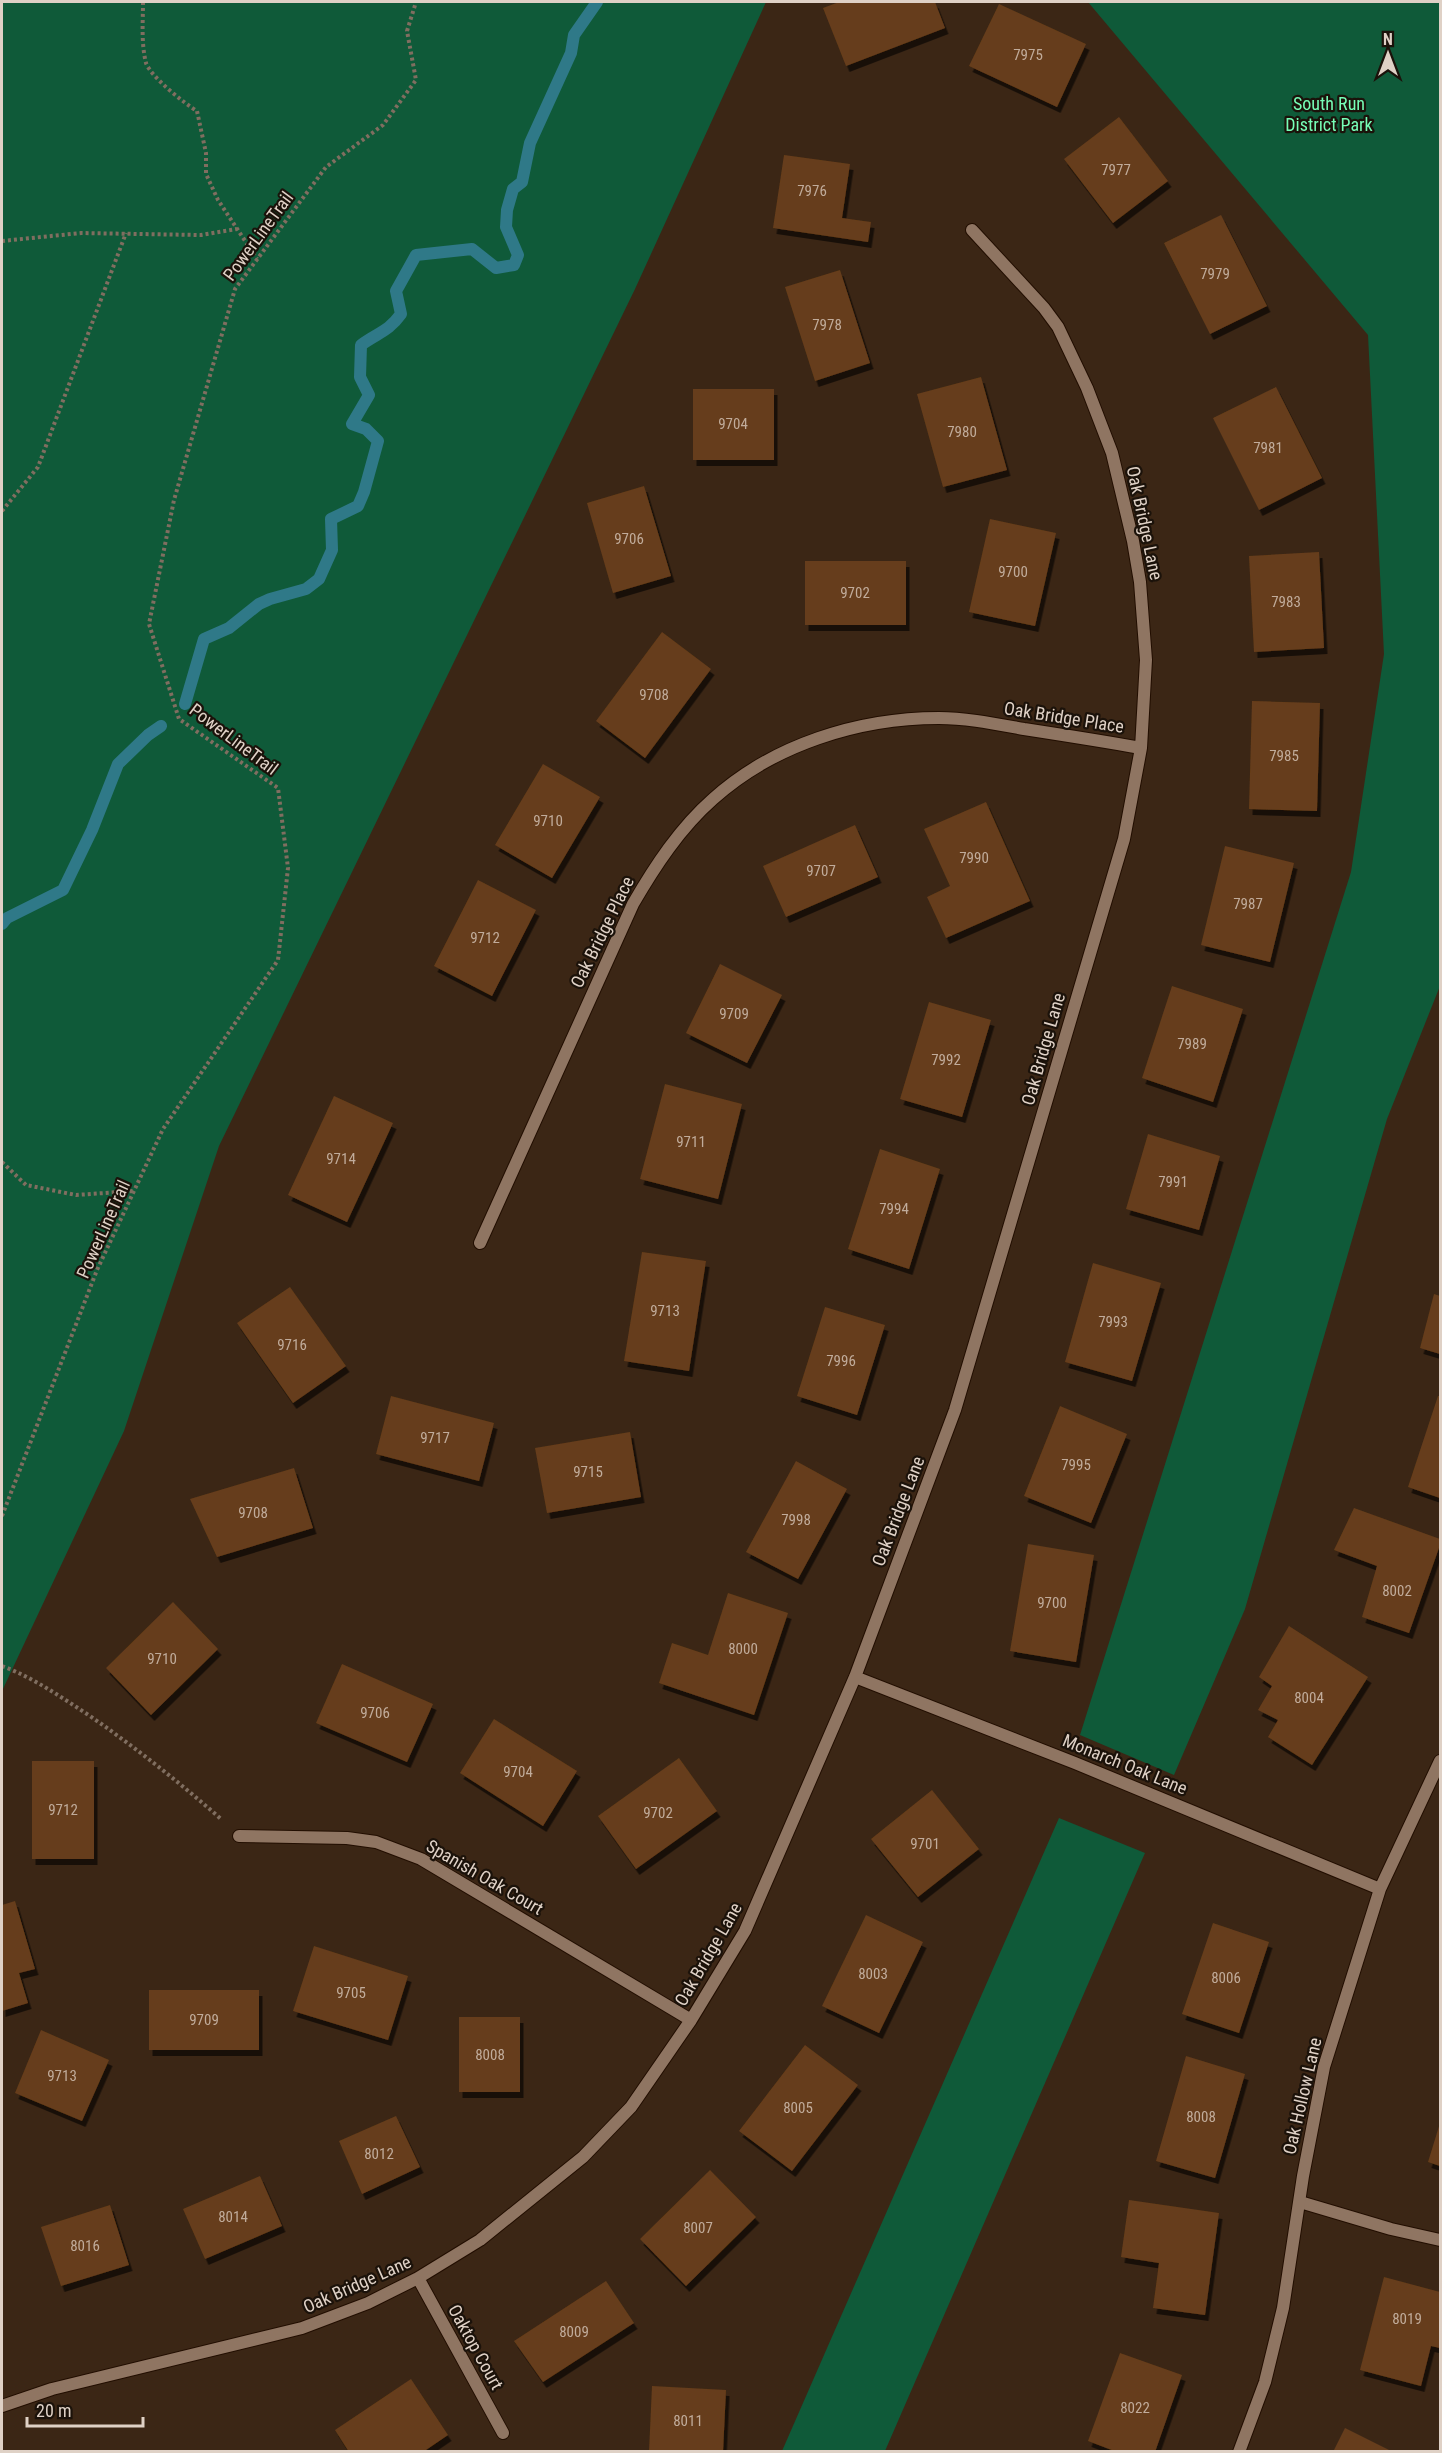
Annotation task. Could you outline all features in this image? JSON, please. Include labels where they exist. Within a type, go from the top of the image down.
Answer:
[{"type":"street","name":"Oak Bridge Lane","points":[[2,2406],[52,2389],[302,2328],[368,2302],[418,2278],[480,2240],[536,2198],[583,2157],[631,2107],[691,2020],[745,1931],[855,1677],[955,1410],[1124,838],[1141,748],[1146,660],[1140,582],[1133,541],[1112,453],[1088,388],[1058,327],[1044,308],[972,230]]},
{"type":"street","name":"Oak Bridge Place","points":[[480,1243],[633,904],[653,870],[681,833],[712,799],[750,771],[797,746],[834,732],[910,719],[940,718],[979,721],[1141,748]]},
{"type":"street","name":"Monarch Oak Lane","points":[[855,1677],[1075,1763],[1380,1889]]},
{"type":"street","name":"Oak Hollow Lane","points":[[1239,2451],[1265,2382],[1283,2308],[1299,2202],[1324,2067],[1380,1889],[1440,1761]]},
{"type":"street","name":"Spanish Oak Court","points":[[239,1836],[347,1838],[376,1842],[421,1859],[691,2020]]},
{"type":"street","points":[[1299,2202],[1391,2229],[1440,2240]]},
{"type":"street","name":"Oaktop Court","points":[[418,2278],[503,2433]]},
{"type":"path","points":[[143,2],[142,37],[147,66],[179,100],[197,111],[206,153],[206,174],[218,200],[257,259]]},
{"type":"path","name":"PowerLineTrail","points":[[2,1516],[97,1270],[163,1129],[278,960],[288,868],[278,788],[179,719],[149,624],[174,500],[235,289],[326,167],[383,125],[417,80],[407,31],[416,2]]},
{"type":"path","points":[[2,241],[81,233],[201,234],[237,229]]},
{"type":"path","points":[[2,511],[38,467],[126,233]]},
{"type":"path","points":[[2,1162],[26,1185],[76,1195],[134,1191]]},
{"type":"path","points":[[2,1666],[24,1674],[57,1693],[124,1739],[178,1780],[239,1836]]},
{"type":"green space","points":[[2,2],[766,2],[635,289],[219,1146],[124,1431],[2,1691]]},
{"type":"green space","name":"South Run District Park","points":[[1088,2],[1440,2],[1440,986],[1387,1119],[1245,1609],[1174,1775],[1080,1735],[1351,872],[1384,654],[1368,335]]},
{"type":"green space","points":[[1059,1818],[1145,1853],[885,2451],[782,2451]]},
{"type":"building","points":[[839,2],[935,2],[945,28],[846,66],[823,8]]},
{"type":"building","points":[[999,4],[1086,44],[1057,107],[969,66]]},
{"type":"building","points":[[1119,117],[1168,181],[1113,223],[1064,159]]},
{"type":"building","points":[[784,155],[850,164],[842,218],[871,222],[868,242],[773,228]]},
{"type":"building","points":[[1221,215],[1267,306],[1210,334],[1164,243]]},
{"type":"building","points":[[840,270],[870,363],[815,381],[785,287]]},
{"type":"building","points":[[981,377],[1007,470],[943,487],[917,394]]},
{"type":"building","points":[[1276,387],[1322,478],[1259,510],[1213,418]]},
{"type":"building","points":[[693,389],[774,389],[774,460],[693,460]]},
{"type":"building","points":[[644,486],[671,576],[613,593],[587,503]]},
{"type":"building","points":[[990,519],[1056,533],[1035,626],[969,612]]},
{"type":"building","points":[[1319,552],[1324,648],[1254,652],[1249,556]]},
{"type":"building","points":[[805,561],[906,561],[906,625],[805,625]]},
{"type":"building","points":[[662,632],[711,669],[645,758],[596,721]]},
{"type":"building","points":[[1252,701],[1320,703],[1317,811],[1249,809]]},
{"type":"building","points":[[543,764],[600,797],[552,878],[495,845]]},
{"type":"building","points":[[986,802],[1030,901],[946,938],[927,897],[950,886],[924,829]]},
{"type":"building","points":[[855,825],[878,877],[786,917],[763,866]]},
{"type":"building","points":[[1225,846],[1294,863],[1270,962],[1201,945]]},
{"type":"building","points":[[478,880],[536,910],[492,996],[434,966]]},
{"type":"building","points":[[720,964],[782,995],[747,1063],[686,1033]]},
{"type":"building","points":[[1172,986],[1243,1009],[1213,1102],[1142,1078]]},
{"type":"building","points":[[929,1002],[991,1020],[962,1117],[900,1099]]},
{"type":"building","points":[[665,1084],[742,1104],[718,1199],[640,1179]]},
{"type":"building","points":[[334,1096],[393,1123],[347,1222],[288,1195]]},
{"type":"building","points":[[1148,1134],[1220,1156],[1199,1230],[1126,1209]]},
{"type":"building","points":[[880,1149],[940,1169],[909,1269],[848,1249]]},
{"type":"building","points":[[642,1252],[706,1261],[689,1371],[624,1361]]},
{"type":"building","points":[[1093,1263],[1161,1283],[1132,1381],[1065,1362]]},
{"type":"building","points":[[290,1287],[346,1366],[293,1403],[237,1323]]},
{"type":"building","points":[[1434,1294],[1440,1296],[1440,1354],[1420,1348]]},
{"type":"building","points":[[825,1307],[885,1325],[857,1415],[797,1396]]},
{"type":"building","points":[[391,1396],[494,1423],[479,1481],[376,1454]]},
{"type":"building","points":[[1438,1396],[1440,1396],[1440,1498],[1408,1487]]},
{"type":"building","points":[[1060,1406],[1127,1434],[1091,1523],[1024,1496]]},
{"type":"building","points":[[630,1432],[641,1497],[547,1513],[535,1448]]},
{"type":"building","points":[[796,1461],[847,1489],[798,1579],[746,1552]]},
{"type":"building","points":[[294,1468],[313,1528],[217,1557],[190,1499]]},
{"type":"building","points":[[1354,1508],[1440,1539],[1440,1545],[1409,1633],[1362,1617],[1377,1566],[1334,1550]]},
{"type":"building","points":[[1028,1544],[1094,1555],[1076,1662],[1010,1651]]},
{"type":"building","points":[[728,1593],[788,1613],[754,1715],[659,1683],[672,1643],[708,1655]]},
{"type":"building","points":[[173,1602],[218,1649],[151,1715],[106,1668]]},
{"type":"building","points":[[1289,1626],[1368,1677],[1312,1765],[1268,1737],[1278,1720],[1258,1710],[1272,1686],[1259,1677]]},
{"type":"building","points":[[342,1664],[433,1704],[407,1762],[316,1723]]},
{"type":"building","points":[[494,1719],[577,1771],[543,1826],[460,1773]]},
{"type":"building","points":[[679,1758],[717,1811],[636,1869],[598,1816]]},
{"type":"building","points":[[32,1761],[94,1761],[94,1859],[32,1859]]},
{"type":"building","points":[[932,1790],[979,1849],[918,1897],[871,1839]]},
{"type":"building","points":[[15,1901],[35,1969],[19,1973],[28,2003],[2,2011],[2,1905]]},
{"type":"building","points":[[866,1915],[923,1942],[879,2033],[822,2006]]},
{"type":"building","points":[[1213,1923],[1269,1942],[1239,2033],[1182,2014]]},
{"type":"building","points":[[314,1946],[408,1976],[388,2040],[293,2011]]},
{"type":"building","points":[[149,1990],[259,1990],[259,2050],[149,2050]]},
{"type":"building","points":[[459,2017],[520,2017],[520,2092],[459,2092]]},
{"type":"building","points":[[41,2030],[109,2060],[82,2121],[15,2093]]},
{"type":"building","points":[[805,2045],[858,2085],[792,2171],[739,2131]]},
{"type":"building","points":[[1186,2056],[1245,2074],[1215,2178],[1156,2161]]},
{"type":"building","points":[[396,2116],[420,2167],[362,2194],[339,2141]]},
{"type":"building","points":[[1440,2123],[1440,2166],[1428,2162]]},
{"type":"building","points":[[710,2170],[756,2217],[686,2286],[640,2239]]},
{"type":"building","points":[[260,2176],[282,2226],[205,2259],[183,2209]]},
{"type":"building","points":[[1129,2200],[1219,2213],[1205,2315],[1153,2308],[1159,2263],[1121,2257]]},
{"type":"building","points":[[110,2205],[129,2265],[61,2286],[41,2227]]},
{"type":"building","points":[[1384,2277],[1440,2292],[1440,2348],[1431,2346],[1421,2386],[1360,2370]]},
{"type":"building","points":[[606,2281],[634,2323],[543,2382],[514,2341]]},
{"type":"building","points":[[1120,2353],[1182,2375],[1155,2452],[1117,2452],[1088,2441]]},
{"type":"building","points":[[411,2379],[448,2435],[423,2452],[349,2452],[335,2430]]},
{"type":"building","points":[[652,2386],[726,2390],[723,2452],[649,2452]]},
{"type":"building","points":[[1345,2428],[1393,2452],[1333,2452]]},
{"type":"waterway","points":[[185,704],[204,639],[229,628],[259,604],[306,589],[319,579],[332,550],[331,519],[358,506],[378,441],[366,429],[352,424],[369,395],[360,377],[361,345],[387,328],[401,314],[396,291],[416,255],[472,249],[496,268],[514,265],[518,255],[506,227],[507,210],[513,189],[522,182],[530,143],[571,53],[574,35],[597,2]]},
{"type":"waterway","points":[[2,924],[7,918],[63,890],[92,830],[118,764],[148,735],[161,726]]}]
